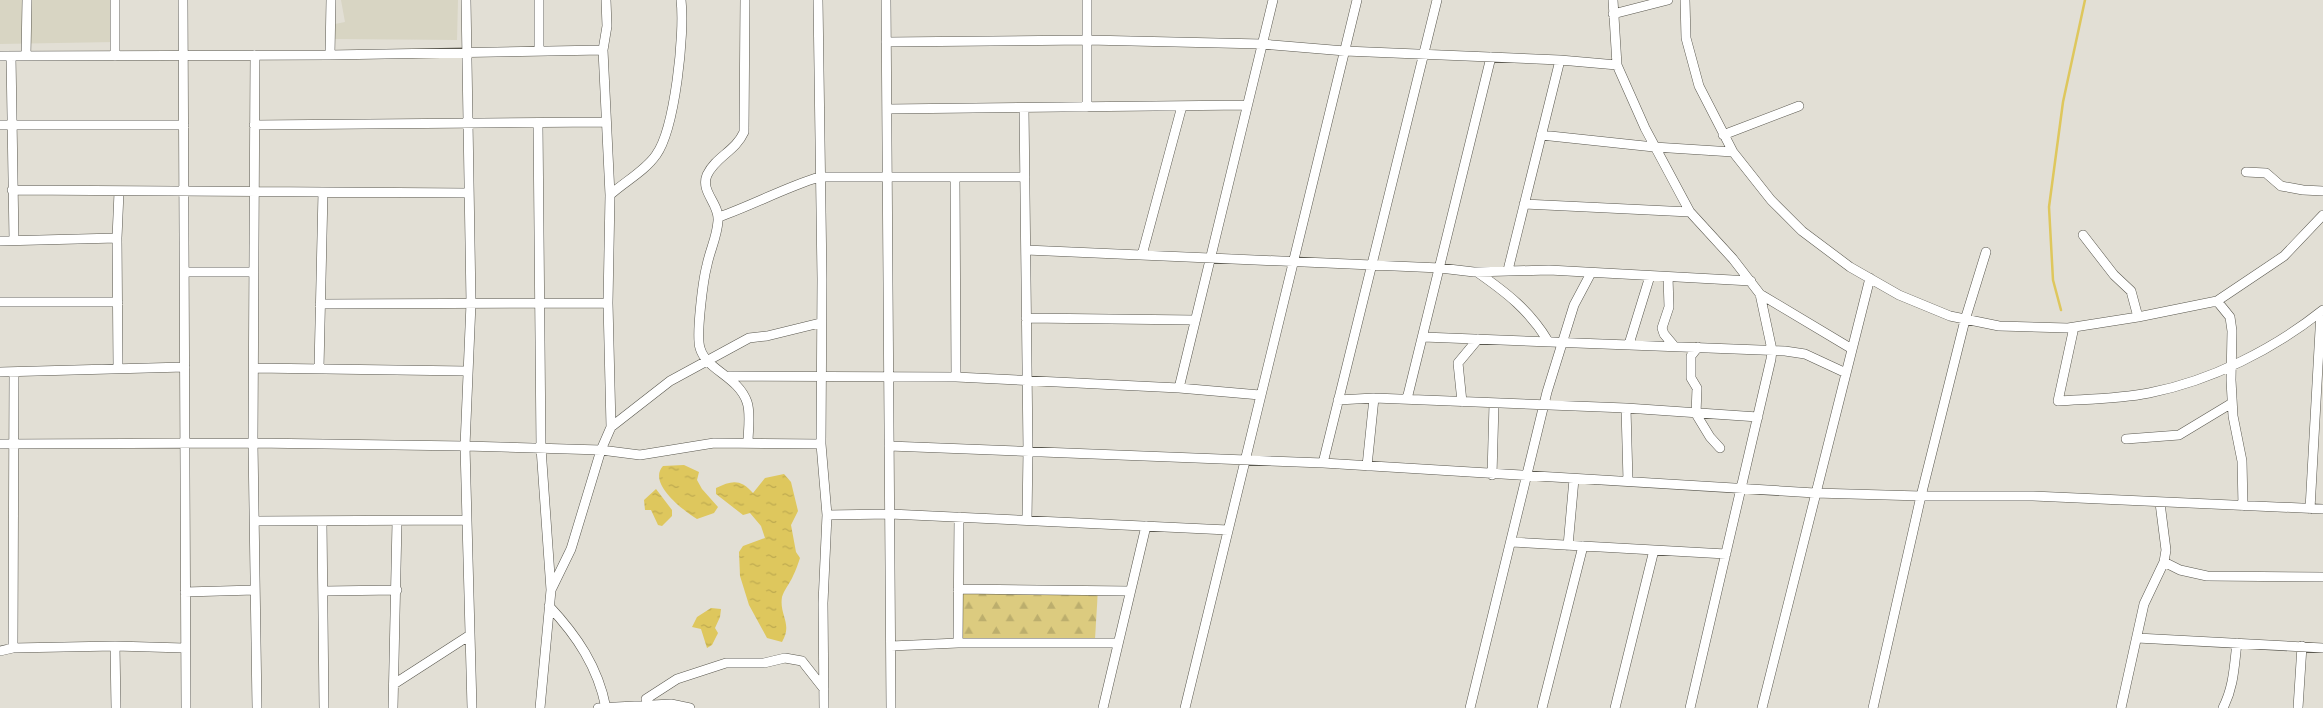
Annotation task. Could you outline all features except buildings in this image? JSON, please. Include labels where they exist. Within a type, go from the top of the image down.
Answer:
[{"type":"street","points":[[26,56],[27,0]]},
{"type":"street","points":[[115,0],[115,56]]},
{"type":"street","points":[[183,0],[186,444],[184,648],[186,708]]},
{"type":"street","points":[[330,55],[331,0]]},
{"type":"street","points":[[466,0],[471,303],[465,446],[472,708]]},
{"type":"street","points":[[539,0],[539,52]]},
{"type":"street","points":[[551,590],[571,549],[601,450],[611,427],[608,302],[610,195],[603,50],[606,26],[606,0]]},
{"type":"street","points":[[610,195],[656,156],[666,138],[680,54],[683,13],[681,0]]},
{"type":"street","points":[[745,0],[744,132],[739,143],[716,162],[707,175],[705,186],[719,217],[716,237],[706,265],[699,343],[706,361],[729,376],[741,390],[747,403],[748,443]]},
{"type":"street","points":[[818,0],[819,176],[822,279],[820,323],[821,444],[827,515],[823,603],[824,708]]},
{"type":"street","points":[[886,0],[891,708]]},
{"type":"street","points":[[1087,0],[1087,107]]},
{"type":"street","points":[[1179,388],[1273,0]]},
{"type":"street","points":[[1184,708],[1357,0]]},
{"type":"street","points":[[1323,463],[1438,0]]},
{"type":"street","points":[[1613,0],[1617,65],[1654,147],[1690,212],[1751,281],[1760,294],[1772,350],[1742,488],[1690,708]]},
{"type":"street","points":[[1613,14],[1668,0]]},
{"type":"street","points":[[1685,0],[1686,38],[1699,86],[1733,152],[1772,200],[1802,231],[1850,267],[1899,296],[1965,320],[1999,326],[2074,327],[2138,317],[2217,301],[2284,256],[2323,215]]},
{"type":"street","points":[[886,42],[1088,40],[1262,44],[1344,51],[1560,60],[1617,65]]},
{"type":"street","points":[[0,56],[330,55],[603,50]]},
{"type":"street","points":[[255,55],[253,444],[257,708]]},
{"type":"street","points":[[11,56],[14,240]]},
{"type":"street","points":[[1407,399],[1491,57]]},
{"type":"street","points":[[1508,270],[1560,60]]},
{"type":"street","points":[[887,109],[1247,105]]},
{"type":"street","points":[[1142,255],[1182,106]]},
{"type":"street","points":[[1723,135],[1800,106]]},
{"type":"street","points":[[1024,108],[1028,450],[1027,520]]},
{"type":"street","points":[[254,125],[605,122]]},
{"type":"street","points":[[538,124],[541,448],[551,590],[540,708]]},
{"type":"street","points":[[0,125],[184,125]]},
{"type":"street","points":[[1541,135],[1654,147],[1733,152]]},
{"type":"street","points":[[2246,172],[2266,173],[2281,186],[2304,190],[2323,190]]},
{"type":"street","points":[[719,217],[745,208],[790,186],[819,176],[1025,177]]},
{"type":"street","points":[[955,177],[956,377]]},
{"type":"street","points":[[12,190],[468,193]]},
{"type":"street","points":[[118,368],[117,238],[119,192]]},
{"type":"street","points":[[319,368],[323,192]]},
{"type":"street","points":[[1524,204],[1690,212]]},
{"type":"street","points":[[2083,235],[2114,275],[2131,291],[2138,317]]},
{"type":"street","points":[[0,241],[117,238]]},
{"type":"street","points":[[1026,250],[1440,268],[1477,272],[1508,270],[1751,281]]},
{"type":"street","points":[[1873,708],[1920,496],[1965,320],[1986,252]]},
{"type":"street","points":[[185,272],[254,272]]},
{"type":"street","points":[[1477,272],[1525,309],[1536,321],[1548,341]]},
{"type":"street","points":[[1470,708],[1544,405],[1574,305],[1591,273]]},
{"type":"street","points":[[1629,344],[1650,276]]},
{"type":"street","points":[[1668,277],[1669,307],[1662,328],[1664,334],[1674,346]]},
{"type":"street","points":[[1762,708],[1870,278]]},
{"type":"street","points":[[1760,294],[1852,349]]},
{"type":"street","points":[[2217,301],[2230,318],[2233,344],[2230,365],[2232,404],[2241,451],[2243,506]]},
{"type":"street","points":[[0,302],[118,302]]},
{"type":"street","points":[[320,304],[608,302]]},
{"type":"street","points":[[2074,327],[2058,401],[2149,393],[2194,381],[2297,331],[2322,311]]},
{"type":"street","points":[[2310,509],[2321,360],[2322,311]]},
{"type":"street","points":[[1026,318],[1195,320]]},
{"type":"street","points":[[611,427],[670,381],[749,338],[772,335],[820,323]]},
{"type":"street","points":[[1423,337],[1772,350],[1806,354],[1846,372]]},
{"type":"street","points":[[1462,402],[1458,362],[1478,339]]},
{"type":"street","points":[[1698,347],[1691,356],[1691,378],[1697,388],[1696,414],[1710,437],[1720,448]]},
{"type":"street","points":[[0,372],[185,367]]},
{"type":"street","points":[[254,368],[467,371]]},
{"type":"street","points":[[13,648],[14,372]]},
{"type":"street","points":[[729,376],[956,377],[1179,388],[1260,395]]},
{"type":"street","points":[[1367,466],[1374,398]]},
{"type":"street","points":[[1338,400],[1407,399],[1626,408],[1758,417]]},
{"type":"street","points":[[1492,475],[1494,404]]},
{"type":"street","points":[[2126,439],[2172,438],[2179,436],[2232,404]]},
{"type":"street","points":[[1626,408],[1628,481]]},
{"type":"street","points":[[0,444],[465,446],[601,450],[640,455],[690,445],[748,443],[821,444]]},
{"type":"street","points":[[889,446],[1323,463],[1815,494],[2033,496],[2323,509]]},
{"type":"street","points":[[1568,546],[1574,480]]},
{"type":"street","points":[[2121,708],[2144,604],[2164,562],[2167,545],[2160,503]]},
{"type":"street","points":[[827,515],[890,514],[1228,530]]},
{"type":"street","points":[[958,643],[959,517]]},
{"type":"street","points":[[255,521],[397,522],[466,520]]},
{"type":"street","points":[[322,522],[324,708]]},
{"type":"street","points":[[394,708],[397,522]]},
{"type":"street","points":[[1103,708],[1146,526]]},
{"type":"street","points":[[1511,542],[1726,554]]},
{"type":"street","points":[[1542,708],[1583,546]]},
{"type":"street","points":[[1615,708],[1654,550]]},
{"type":"street","points":[[2164,562],[2180,570],[2207,576],[2323,577]]},
{"type":"street","points":[[958,589],[1130,591]]},
{"type":"street","points":[[185,592],[255,590]]},
{"type":"street","points":[[324,591],[397,590]]},
{"type":"street","points":[[549,606],[578,641],[600,680],[603,708],[671,704],[690,708]]},
{"type":"street","points":[[394,684],[470,635]]},
{"type":"street","points":[[2137,638],[2323,648]]},
{"type":"street","points":[[891,646],[958,643],[1117,644]]},
{"type":"street","points":[[2223,708],[2230,697],[2234,683],[2237,643]]},
{"type":"street","points":[[0,651],[13,648],[115,646],[184,648]]},
{"type":"street","points":[[115,646],[116,708]]},
{"type":"street","points":[[2298,708],[2302,646]]},
{"type":"street","points":[[646,699],[677,679],[726,663],[764,662],[785,658],[802,661],[824,689]]},
{"type":"shaded area","points":[[0,0],[115,0],[115,42],[0,44]]},
{"type":"shaded area","points":[[341,0],[458,0],[457,40],[335,39],[335,24],[345,22]]},
{"type":"green space","points":[[959,585],[1098,589],[1095,639],[959,641]]},
{"type":"water","points":[[684,465],[699,472],[697,480],[702,489],[718,507],[714,513],[697,519],[676,503],[663,488],[659,473],[663,466]]},
{"type":"water","points":[[784,474],[791,482],[798,511],[791,525],[796,552],[800,558],[782,597],[786,630],[782,642],[767,638],[749,605],[740,576],[739,552],[743,546],[765,538],[761,526],[750,513],[743,515],[716,494],[716,488],[727,483],[736,482],[749,488],[753,493],[765,478]]},
{"type":"water","points":[[656,489],[672,510],[672,516],[662,526],[658,525],[651,510],[645,510],[644,500]]},
{"type":"water","points":[[711,608],[721,609],[715,628],[718,633],[712,645],[707,648],[701,629],[692,627],[697,617]]},
{"type":"waterway","points":[[2061,310],[2053,280],[2049,207],[2063,102],[2085,0]]}]
